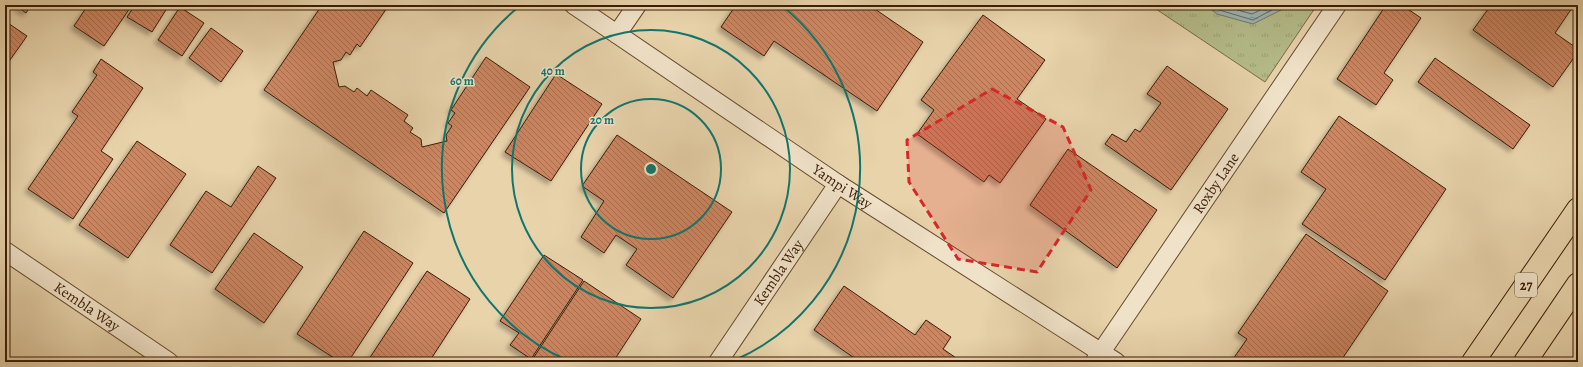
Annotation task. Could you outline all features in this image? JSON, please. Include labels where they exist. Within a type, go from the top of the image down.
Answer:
[{"type":"main road","name":"27","points":[[1474,362],[1578,208]]},
{"type":"main road","points":[[1525,362],[1578,284]]},
{"type":"street","name":"Yampi Way","points":[[574,5],[838,184],[1104,359]]},
{"type":"street","points":[[617,34],[637,5]]},
{"type":"street","name":"Roxby Lane","points":[[1104,359],[1337,5]]},
{"type":"street","name":"Kembla Way","points":[[718,362],[838,184]]},
{"type":"street","name":"Kembla Way","points":[[5,251],[169,362]]},
{"type":"highlighted area","points":[[992,89],[1063,127],[1091,190],[1037,272],[958,259],[909,182],[907,140]]},
{"type":"green space","points":[[1150,5],[1317,5],[1265,82]]},
{"type":"water","points":[[1205,5],[1286,5],[1283,9],[1253,24],[1217,14]]},
{"type":"building","points":[[15,5],[31,5],[26,13]]},
{"type":"building","points":[[88,5],[132,5],[104,46],[74,26]]},
{"type":"building","points":[[135,5],[169,5],[152,32],[127,17]]},
{"type":"building","points":[[322,5],[389,5],[360,47],[357,44],[350,55],[346,52],[341,60],[333,62],[339,87],[345,86],[354,92],[357,88],[367,96],[371,90],[408,115],[404,121],[413,128],[410,132],[421,139],[422,147],[447,141],[446,135],[452,126],[448,123],[455,113],[451,110],[486,57],[530,87],[444,213],[264,90]]},
{"type":"building","points":[[736,5],[869,5],[923,42],[877,111],[774,41],[764,56],[721,27]]},
{"type":"building","points":[[1386,5],[1402,5],[1421,18],[1384,73],[1393,80],[1376,105],[1337,79]]},
{"type":"building","points":[[1491,5],[1574,5],[1555,33],[1578,49],[1578,52],[1553,87],[1473,30]]},
{"type":"building","points":[[180,7],[204,23],[182,56],[158,40]]},
{"type":"building","points":[[983,15],[1045,60],[1017,99],[1046,119],[1000,183],[989,175],[984,182],[917,134],[934,110],[921,100]]},
{"type":"building","points":[[5,21],[27,36],[5,67]]},
{"type":"building","points":[[211,28],[243,51],[221,82],[189,58]]},
{"type":"building","points":[[1435,58],[1530,125],[1513,149],[1418,82]]},
{"type":"building","points":[[101,59],[143,88],[101,151],[113,159],[73,219],[28,189],[78,116],[72,112],[97,75],[93,72]]},
{"type":"building","points":[[1167,66],[1228,109],[1171,190],[1105,144],[1112,134],[1126,142],[1135,129],[1140,132],[1161,103],[1147,94]]},
{"type":"building","points":[[556,74],[602,104],[551,181],[505,152]]},
{"type":"building","points":[[1339,116],[1446,189],[1385,280],[1302,224],[1326,189],[1301,172]]},
{"type":"building","points":[[617,135],[732,212],[673,298],[626,265],[637,249],[616,235],[604,253],[581,237],[604,201],[582,186]]},
{"type":"building","points":[[137,141],[186,174],[128,258],[79,225]]},
{"type":"building","points":[[1068,149],[1157,210],[1117,268],[1030,205]]},
{"type":"building","points":[[258,166],[276,178],[212,273],[170,245],[206,191],[231,207]]},
{"type":"building","points":[[364,231],[413,263],[348,362],[340,362],[297,334]]},
{"type":"building","points":[[254,233],[303,267],[264,323],[215,289]]},
{"type":"building","points":[[1306,234],[1388,291],[1340,362],[1231,362],[1247,339],[1238,333]]},
{"type":"building","points":[[544,255],[583,280],[531,359],[510,345],[519,333],[500,321]]},
{"type":"building","points":[[427,271],[470,299],[429,362],[367,362]]},
{"type":"building","points":[[584,281],[641,319],[613,362],[535,362],[532,360]]},
{"type":"building","points":[[844,286],[915,335],[926,320],[951,337],[943,349],[962,362],[860,362],[814,330]]}]
